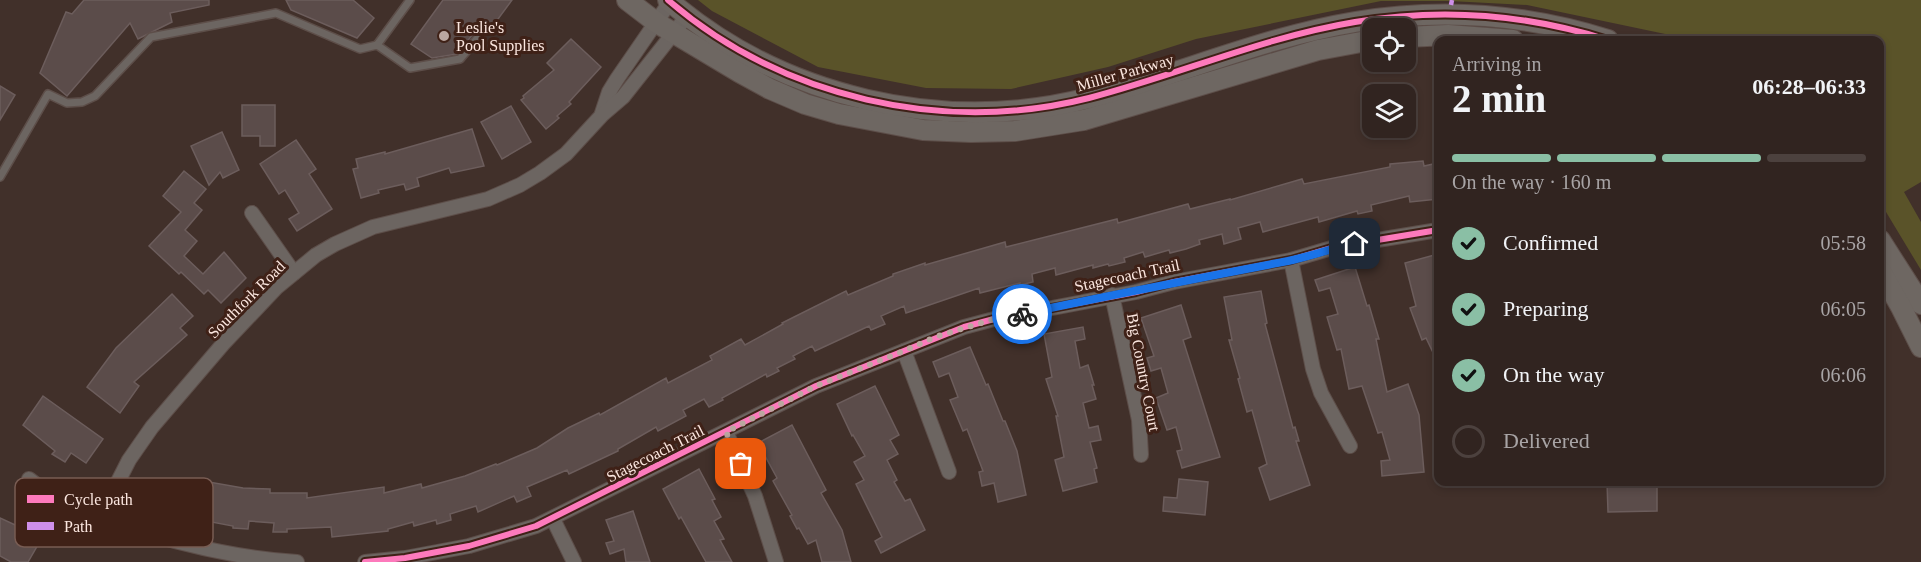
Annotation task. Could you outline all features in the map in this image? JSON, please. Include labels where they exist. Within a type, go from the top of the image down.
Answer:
[{"type":"street","name":"Miller Parkway","points":[[627,0],[656,22],[770,89],[805,104],[839,114],[923,130],[1015,131],[1084,120],[1318,50],[1362,42]]},
{"type":"street","name":"Miller Parkway","points":[[669,1],[687,16],[746,54],[788,75],[876,103],[912,109],[959,112],[1005,111],[1056,105],[1088,98],[1317,29],[1390,17],[1467,15],[1492,17],[1572,29],[1595,36]]},
{"type":"street","name":"Southfork Road","points":[[602,115],[609,92],[669,1]]},
{"type":"street","name":"Southfork Road","points":[[120,478],[129,460],[152,427],[223,344],[277,287],[294,273],[335,244],[373,227],[472,204],[520,185],[540,173],[566,154],[602,115],[623,97],[687,16]]},
{"type":"street","points":[[1416,37],[1461,36]]},
{"type":"street","points":[[252,213],[294,273]]},
{"type":"street","name":"Stagecoach Trail","points":[[365,562],[416,556],[469,546],[554,519],[816,386],[935,337],[984,322],[1291,260],[1335,247],[1434,231]]},
{"type":"street","points":[[1884,247],[1917,306],[1921,347]]},
{"type":"street","points":[[1291,260],[1312,369],[1326,402],[1350,446]]},
{"type":"street","points":[[1884,274],[1917,306]]},
{"type":"street","name":"Big Country Court","points":[[1112,295],[1139,420],[1141,455]]},
{"type":"street","points":[[904,351],[949,472]]},
{"type":"street","points":[[726,432],[755,496],[776,562]]},
{"type":"street","points":[[554,519],[574,562]]},
{"type":"street","points":[[194,547],[297,562]]},
{"type":"lane","points":[[0,177],[48,94],[67,103],[82,102],[95,96],[151,37],[276,14],[360,49],[377,45],[410,0]]},
{"type":"lane","points":[[377,45],[410,68],[460,59],[481,34]]},
{"type":"lane","points":[[627,63],[642,74]]},
{"type":"shaded area","points":[[698,0],[1921,0],[1921,182],[1904,192],[1921,222],[1921,270],[1884,209],[1884,36],[1672,36],[1527,5],[1450,1],[1381,1],[1196,39],[1108,67],[1011,89],[926,88],[818,67],[712,11]]},
{"type":"building","points":[[84,0],[209,0],[209,5],[170,13],[172,22],[138,39],[130,23],[67,96],[40,73],[66,12],[72,14]]},
{"type":"building","points":[[286,0],[353,0],[374,18],[357,38],[291,10]]},
{"type":"building","name":"Leslie's Pool Supplies","points":[[443,0],[512,0],[487,34],[484,29],[477,29],[457,54],[432,58],[411,44]]},
{"type":"building","points":[[571,39],[601,67],[569,102],[571,104],[557,116],[559,118],[546,129],[521,100],[554,70],[547,63]]},
{"type":"building","points":[[0,86],[15,95],[0,120]]},
{"type":"building","points":[[242,105],[275,105],[275,146],[260,146],[260,136],[242,136]]},
{"type":"building","points":[[511,106],[531,142],[502,159],[481,122]]},
{"type":"building","points":[[472,129],[484,166],[451,173],[449,168],[417,178],[419,186],[406,190],[404,184],[378,190],[379,193],[361,198],[353,169],[358,168],[356,159],[385,152],[385,154]]},
{"type":"building","points":[[222,132],[239,170],[223,178],[220,172],[209,185],[191,146]]},
{"type":"building","points":[[296,140],[316,169],[309,174],[332,209],[297,231],[289,219],[299,213],[285,190],[279,194],[260,164]]},
{"type":"building","points":[[1423,161],[1424,166],[1434,164],[1434,199],[1410,202],[1409,196],[1371,205],[1372,211],[1358,214],[1357,211],[1319,222],[1318,217],[1263,232],[1260,222],[1238,228],[1241,239],[1224,244],[1222,234],[1199,240],[1200,244],[1186,249],[1170,253],[1169,250],[1145,257],[1143,252],[1124,258],[1125,262],[1109,266],[1108,264],[1093,268],[1093,265],[1056,275],[1055,268],[1032,274],[1033,282],[980,293],[979,288],[906,313],[904,306],[881,316],[885,324],[871,330],[869,326],[815,351],[812,346],[793,356],[795,359],[777,368],[779,371],[767,377],[766,374],[709,407],[704,399],[683,410],[686,416],[658,431],[656,427],[618,451],[569,474],[567,470],[527,487],[531,496],[517,502],[514,496],[478,512],[476,506],[450,514],[451,520],[437,524],[436,520],[414,526],[413,522],[388,529],[388,531],[332,537],[331,527],[273,532],[274,523],[249,521],[248,529],[233,528],[233,526],[213,522],[213,483],[243,488],[270,489],[270,493],[307,493],[307,498],[384,487],[384,493],[421,484],[422,488],[497,465],[537,448],[568,428],[599,413],[600,415],[666,378],[668,383],[712,360],[710,356],[741,339],[745,345],[782,323],[846,291],[848,295],[893,276],[893,274],[925,263],[925,265],[1005,242],[1006,247],[1117,219],[1118,223],[1188,204],[1190,209],[1230,200],[1302,179],[1304,184],[1390,167],[1390,164]]},
{"type":"building","points":[[184,171],[206,189],[194,203],[202,210],[185,230],[197,241],[184,256],[203,274],[224,252],[246,278],[221,303],[208,290],[204,294],[149,246],[181,212],[163,196]]},
{"type":"building","points":[[1434,255],[1434,355],[1426,338],[1422,340],[1410,308],[1416,306],[1405,263]]},
{"type":"building","points":[[1355,267],[1379,339],[1376,339],[1387,392],[1408,384],[1419,415],[1424,472],[1382,476],[1381,461],[1390,460],[1382,432],[1378,433],[1362,386],[1349,389],[1341,349],[1337,350],[1327,317],[1338,314],[1330,288],[1319,291],[1315,280]]},
{"type":"building","points":[[1261,291],[1267,323],[1265,324],[1310,485],[1270,500],[1259,468],[1267,464],[1252,410],[1247,412],[1238,379],[1240,378],[1229,340],[1232,340],[1224,297]]},
{"type":"building","points":[[172,294],[193,316],[180,328],[187,335],[134,382],[139,386],[120,413],[87,387],[116,348]]},
{"type":"building","points":[[1181,305],[1191,337],[1183,340],[1220,457],[1182,468],[1177,451],[1182,450],[1176,427],[1167,430],[1156,398],[1168,393],[1161,368],[1151,371],[1147,358],[1154,356],[1141,318]]},
{"type":"building","points":[[1083,327],[1085,339],[1075,341],[1080,368],[1088,365],[1094,385],[1092,385],[1096,399],[1083,403],[1089,428],[1098,426],[1101,440],[1090,442],[1097,468],[1094,469],[1097,482],[1063,491],[1055,460],[1064,457],[1056,416],[1058,416],[1046,379],[1052,377],[1044,334]]},
{"type":"building","points":[[970,347],[1017,451],[1026,495],[998,502],[994,483],[982,486],[979,472],[983,471],[967,429],[963,431],[950,400],[958,397],[949,373],[939,377],[933,362]]},
{"type":"building","points":[[875,386],[899,435],[890,440],[898,454],[887,460],[897,480],[894,482],[905,501],[910,499],[925,530],[881,553],[875,541],[882,537],[856,484],[864,480],[854,462],[865,456],[852,436],[837,404]]},
{"type":"building","points":[[43,396],[103,439],[86,463],[71,453],[65,462],[52,454],[55,451],[23,425]]},
{"type":"building","points":[[792,425],[826,490],[821,493],[842,530],[851,562],[822,562],[816,540],[808,544],[799,528],[797,529],[773,481],[777,478],[758,443]]},
{"type":"building","points":[[699,469],[715,499],[712,500],[721,517],[714,521],[724,539],[720,540],[732,562],[706,562],[663,489]]},
{"type":"building","points":[[1179,479],[1208,482],[1205,515],[1163,511],[1164,497],[1177,498]]},
{"type":"building","points":[[1607,486],[1657,486],[1657,511],[1608,512]]},
{"type":"building","points":[[633,511],[650,562],[626,562],[624,549],[610,554],[606,543],[614,541],[606,520]]},
{"type":"building","points":[[0,518],[15,525],[15,547],[37,547],[28,562],[11,562],[0,556]]},
{"type":"marked path","points":[[1451,5],[1452,0]]},
{"type":"cycle path","points":[[668,0],[713,34],[761,62],[813,84],[866,100],[922,109],[978,112],[1034,108],[1089,98],[1288,37],[1355,22],[1387,18],[1418,15],[1482,16],[1546,24],[1594,36]]},
{"type":"cycle path","points":[[365,562],[405,558],[469,546],[536,526],[816,386],[964,327],[994,319],[1136,292],[1174,282],[1291,260],[1335,247],[1434,231]]},
{"type":"way so far","points":[[741,464],[726,432],[780,403],[935,337],[994,319],[1022,314]]},
{"type":"place","name":"Leslie's Pool Supplies","points":[[444,36]]},
{"type":"route","points":[[1022,314],[1136,292],[1217,273],[1291,260],[1335,247],[1355,244]]}]
